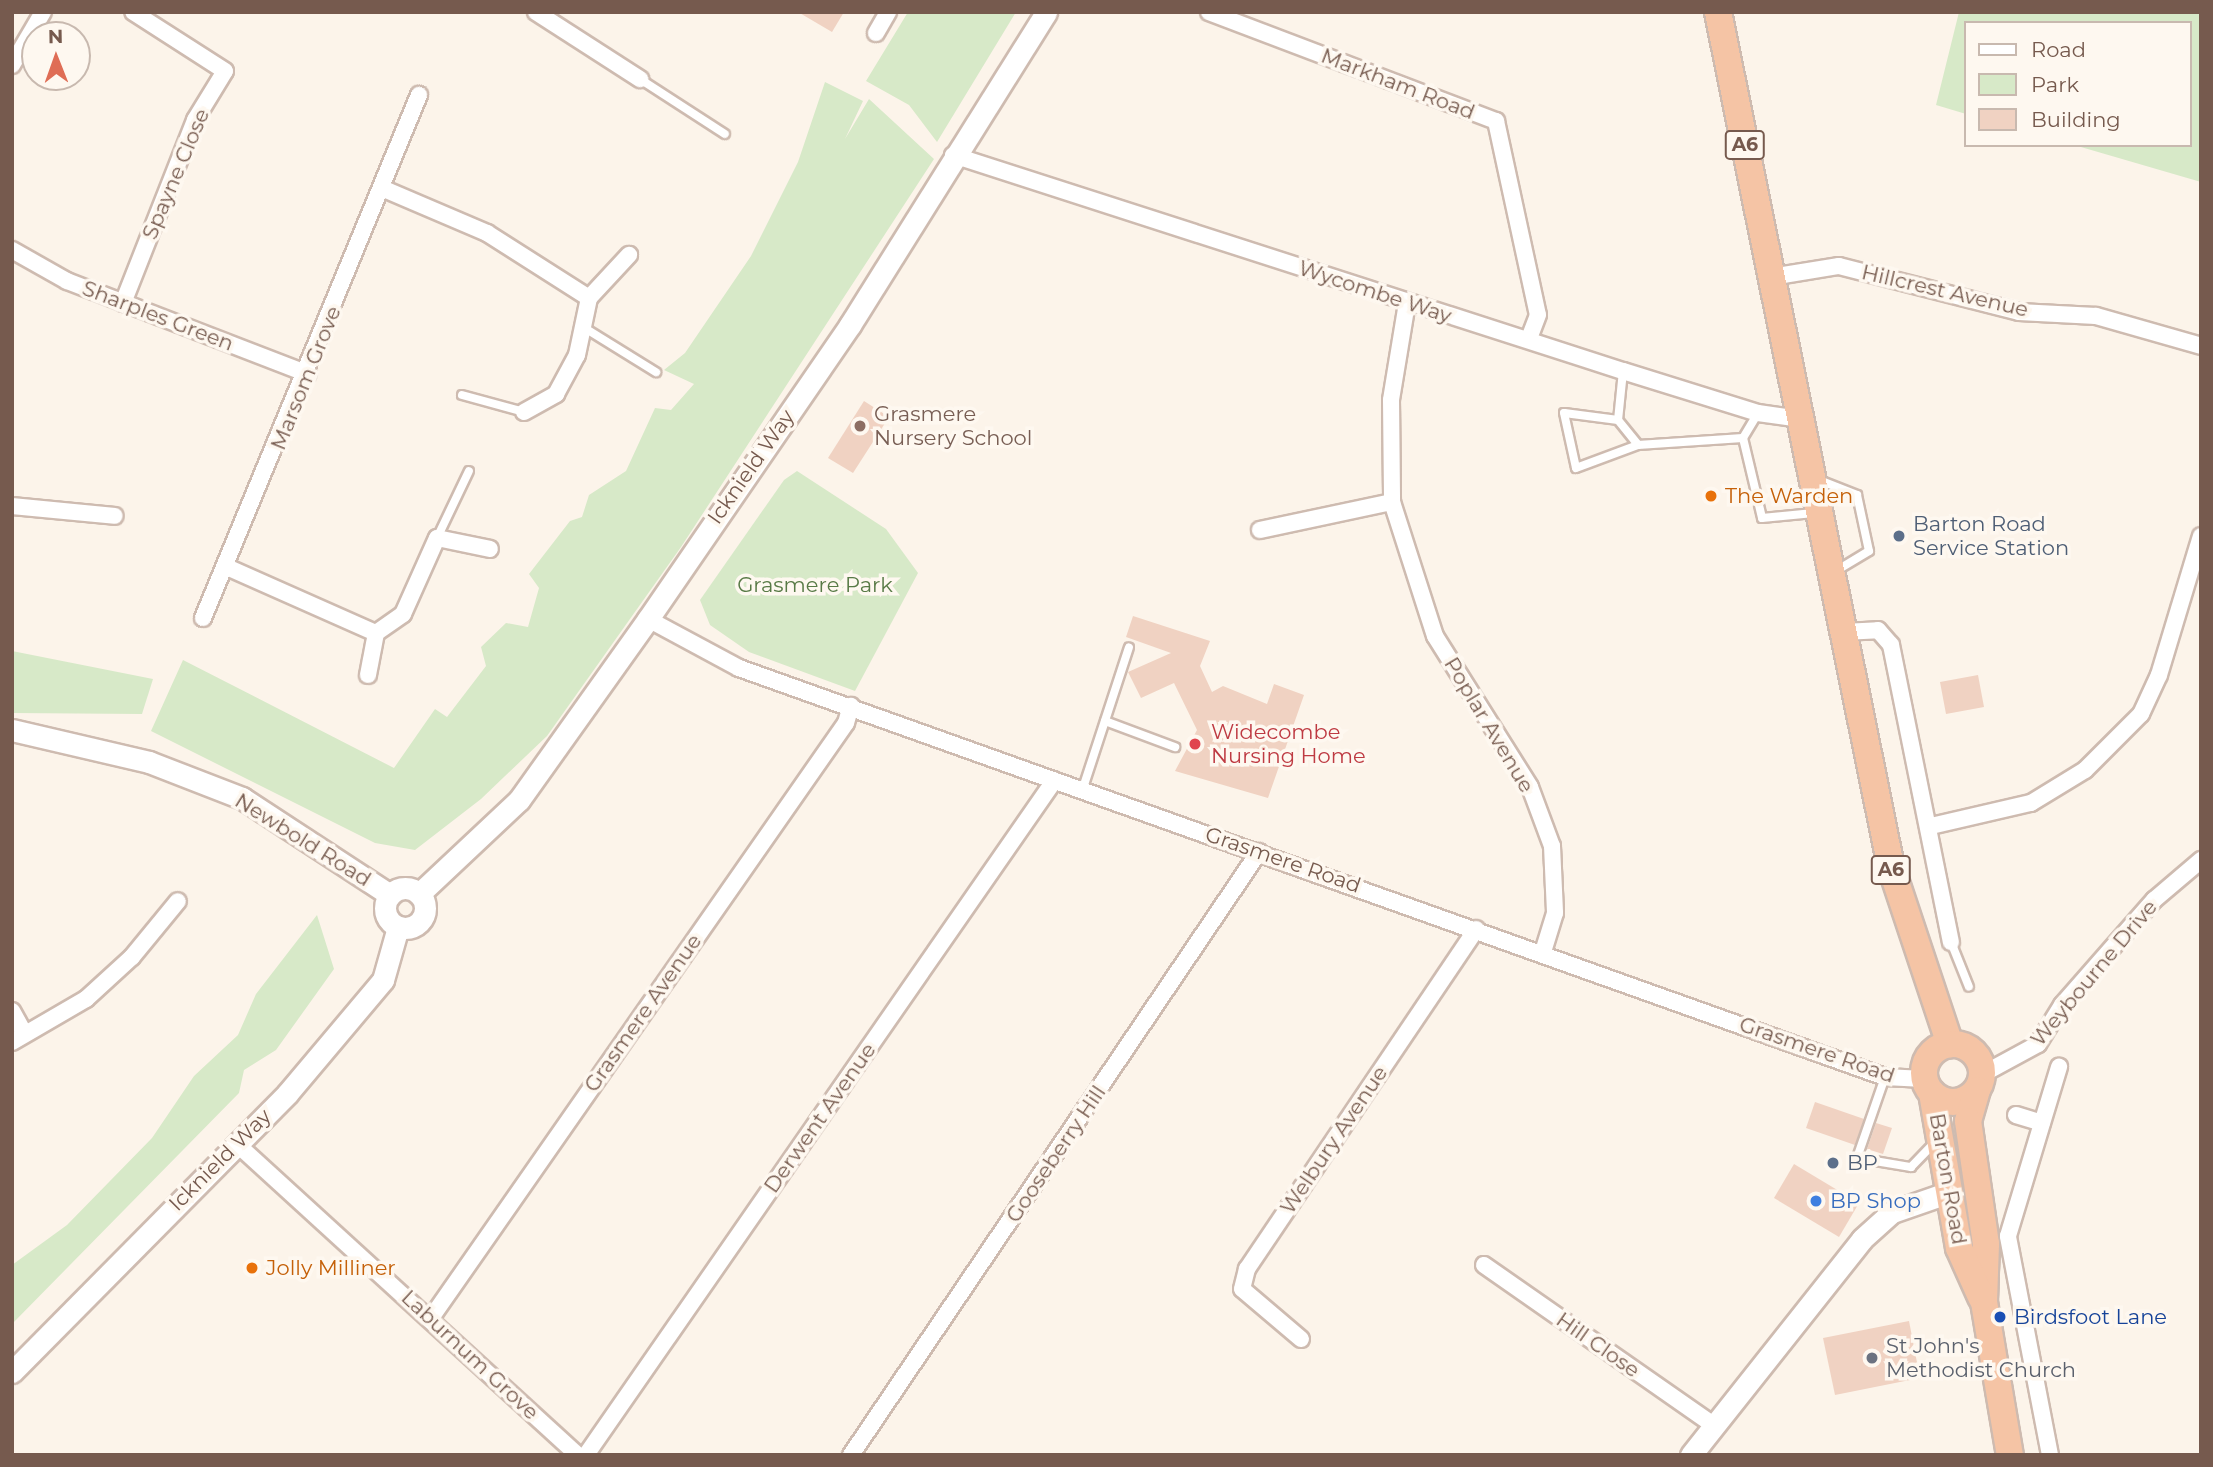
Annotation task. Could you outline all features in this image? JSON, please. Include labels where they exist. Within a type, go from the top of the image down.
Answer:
[{"type":"highway","name":"A6","points":[[1718,12],[1891,867],[1950,1044]]},
{"type":"highway","points":[[1950,1044],[1971,1052],[1979,1082],[1955,1102],[1928,1086],[1931,1054],[1950,1044]]},
{"type":"highway","name":"Barton Road","points":[[1979,1082],[1968,1121],[1986,1244],[1984,1302],[2010,1455]]},
{"type":"highway","name":"Barton Road","points":[[1928,1086],[1941,1136],[1947,1193],[1959,1248],[1984,1302]]},
{"type":"street","points":[[12,65],[43,12]]},
{"type":"street","name":"Spayne Close","points":[[123,303],[195,120],[225,71],[133,12]]},
{"type":"street","points":[[536,12],[640,79]]},
{"type":"street","points":[[876,33],[888,12]]},
{"type":"street","name":"Icknield Way","points":[[419,894],[519,800],[648,620],[850,325],[953,155],[1046,12]]},
{"type":"street","name":"Markham Road","points":[[1209,12],[1496,121],[1538,315],[1529,339]]},
{"type":"street","name":"Marsom Grove","points":[[203,618],[229,568],[384,189],[419,95]]},
{"type":"street","name":"Wycombe Way","points":[[953,155],[1623,371],[1758,413],[1800,419]]},
{"type":"street","points":[[384,189],[487,233],[589,298]]},
{"type":"street","name":"Sharples Green","points":[[12,250],[123,303],[308,374]]},
{"type":"street","points":[[524,412],[556,394],[577,355],[589,298],[629,255]]},
{"type":"street","name":"Hillcrest Avenue","points":[[1771,277],[1839,266],[2019,312],[2096,316],[2201,346]]},
{"type":"street","name":"Poplar Avenue","points":[[1407,303],[1391,400],[1392,502],[1435,636],[1530,787],[1552,846],[1555,913],[1543,952]]},
{"type":"street","points":[[1260,530],[1392,502]]},
{"type":"street","points":[[12,506],[115,516]]},
{"type":"street","points":[[1931,826],[2031,803],[2085,770],[2141,714],[2159,675],[2201,536]]},
{"type":"street","points":[[368,674],[376,633],[403,614],[437,538],[490,549]]},
{"type":"street","points":[[229,568],[376,633]]},
{"type":"street","name":"Grasmere Road","points":[[648,620],[739,668],[1543,952],[1885,1077],[1928,1086]]},
{"type":"street","points":[[1843,632],[1878,630],[1891,645],[1931,826],[1951,942]]},
{"type":"street","name":"Grasmere Avenue","points":[[431,1318],[846,723],[851,706]]},
{"type":"street","name":"Newbold Road","points":[[12,730],[149,762],[242,798],[390,895]]},
{"type":"street","name":"Derwent Avenue","points":[[586,1455],[1054,780]]},
{"type":"street","name":"Gooseberry Hill","points":[[851,1455],[1259,852]]},
{"type":"street","name":"Weybourne Drive","points":[[1979,1082],[2038,1044],[2062,1005],[2154,900],[2201,860]]},
{"type":"street","points":[[401,889],[419,894],[425,905],[420,921],[398,927],[386,913],[390,895],[401,889]]},
{"type":"street","points":[[12,1011],[19,1038],[86,999],[132,957],[178,901]]},
{"type":"street","name":"Icknield Way","points":[[12,1372],[237,1144],[383,980],[398,927]]},
{"type":"street","name":"Welbury Avenue","points":[[1301,1339],[1242,1289],[1247,1269],[1476,929]]},
{"type":"street","points":[[2050,1455],[2008,1236],[2059,1067]]},
{"type":"street","points":[[2016,1115],[2042,1123]]},
{"type":"street","name":"Laburnum Grove","points":[[237,1144],[431,1318],[578,1455]]},
{"type":"street","points":[[1691,1455],[1862,1239],[1892,1212],[1947,1193]]},
{"type":"street","name":"Hill Close","points":[[1484,1265],[1713,1425]]},
{"type":"lane","points":[[640,79],[725,134]]},
{"type":"lane","points":[[583,327],[656,372]]},
{"type":"lane","points":[[1618,420],[1623,371]]},
{"type":"lane","points":[[461,395],[524,412]]},
{"type":"lane","points":[[1638,445],[1618,420],[1563,413],[1576,468],[1638,445],[1743,438]]},
{"type":"lane","points":[[1758,413],[1743,438],[1762,518],[1819,513]]},
{"type":"lane","points":[[437,538],[469,471]]},
{"type":"lane","points":[[1811,474],[1857,495],[1869,551],[1831,574]]},
{"type":"lane","points":[[1082,791],[1129,647]]},
{"type":"lane","points":[[1105,721],[1175,747]]},
{"type":"lane","points":[[1951,942],[1969,986]]},
{"type":"lane","points":[[1885,1077],[1857,1158],[1911,1167],[1941,1136]]},
{"type":"green space","points":[[908,12],[1016,12],[937,142],[909,105],[866,81]]},
{"type":"green space","points":[[1959,12],[2201,12],[2201,182],[2081,147],[2192,147],[2192,21],[1965,21],[1965,114],[1936,105]]},
{"type":"green space","points":[[825,82],[863,101],[845,139],[869,99],[934,159],[681,547],[547,736],[481,799],[415,850],[375,843],[151,731],[183,660],[394,768],[435,709],[447,717],[486,666],[481,647],[506,623],[528,627],[539,588],[529,574],[570,521],[582,517],[589,495],[626,471],[655,408],[671,410],[694,384],[664,370],[685,353],[751,256],[798,162]]},
{"type":"green space","name":"Grasmere Park","points":[[797,471],[886,529],[918,573],[855,691],[749,652],[710,625],[700,600],[784,480]]},
{"type":"green space","points":[[12,651],[153,679],[142,714],[12,713]]},
{"type":"green space","points":[[317,915],[334,969],[276,1050],[244,1070],[239,1093],[12,1324],[12,1265],[67,1225],[152,1138],[194,1076],[238,1035],[256,994]]},
{"type":"building","points":[[798,12],[844,12],[832,32]]},
{"type":"building","points":[[864,401],[889,417],[853,473],[828,458]]},
{"type":"building","points":[[1133,616],[1210,641],[1200,666],[1212,692],[1223,686],[1267,704],[1274,684],[1304,695],[1268,798],[1175,771],[1197,730],[1174,683],[1141,698],[1128,672],[1171,653],[1126,637]]},
{"type":"building","points":[[1978,675],[1984,707],[1946,714],[1940,682]]},
{"type":"building","points":[[1815,1102],[1864,1119],[1855,1145],[1806,1128]]},
{"type":"building","points":[[1876,1123],[1892,1128],[1883,1154],[1867,1149]]},
{"type":"building","name":"BP Shop","points":[[1794,1164],[1859,1203],[1839,1237],[1774,1198]]},
{"type":"building","name":"St John's Methodist Church","points":[[1909,1321],[1920,1378],[1835,1395],[1823,1338]]},
{"type":"place","name":"Grasmere Nursery School","points":[[860,426]]},
{"type":"place","name":"The Warden","points":[[1711,496]]},
{"type":"place","name":"Barton Road Service Station","points":[[1899,536]]},
{"type":"place","name":"Widecombe Nursing Home","points":[[1195,744]]},
{"type":"place","name":"BP","points":[[1833,1163]]},
{"type":"place","name":"BP Shop","points":[[1816,1201]]},
{"type":"place","name":"Jolly Milliner","points":[[252,1268]]},
{"type":"place","name":"Birdsfoot Lane","points":[[2000,1317]]},
{"type":"place","name":"St John's Methodist Church","points":[[1872,1358]]}]
